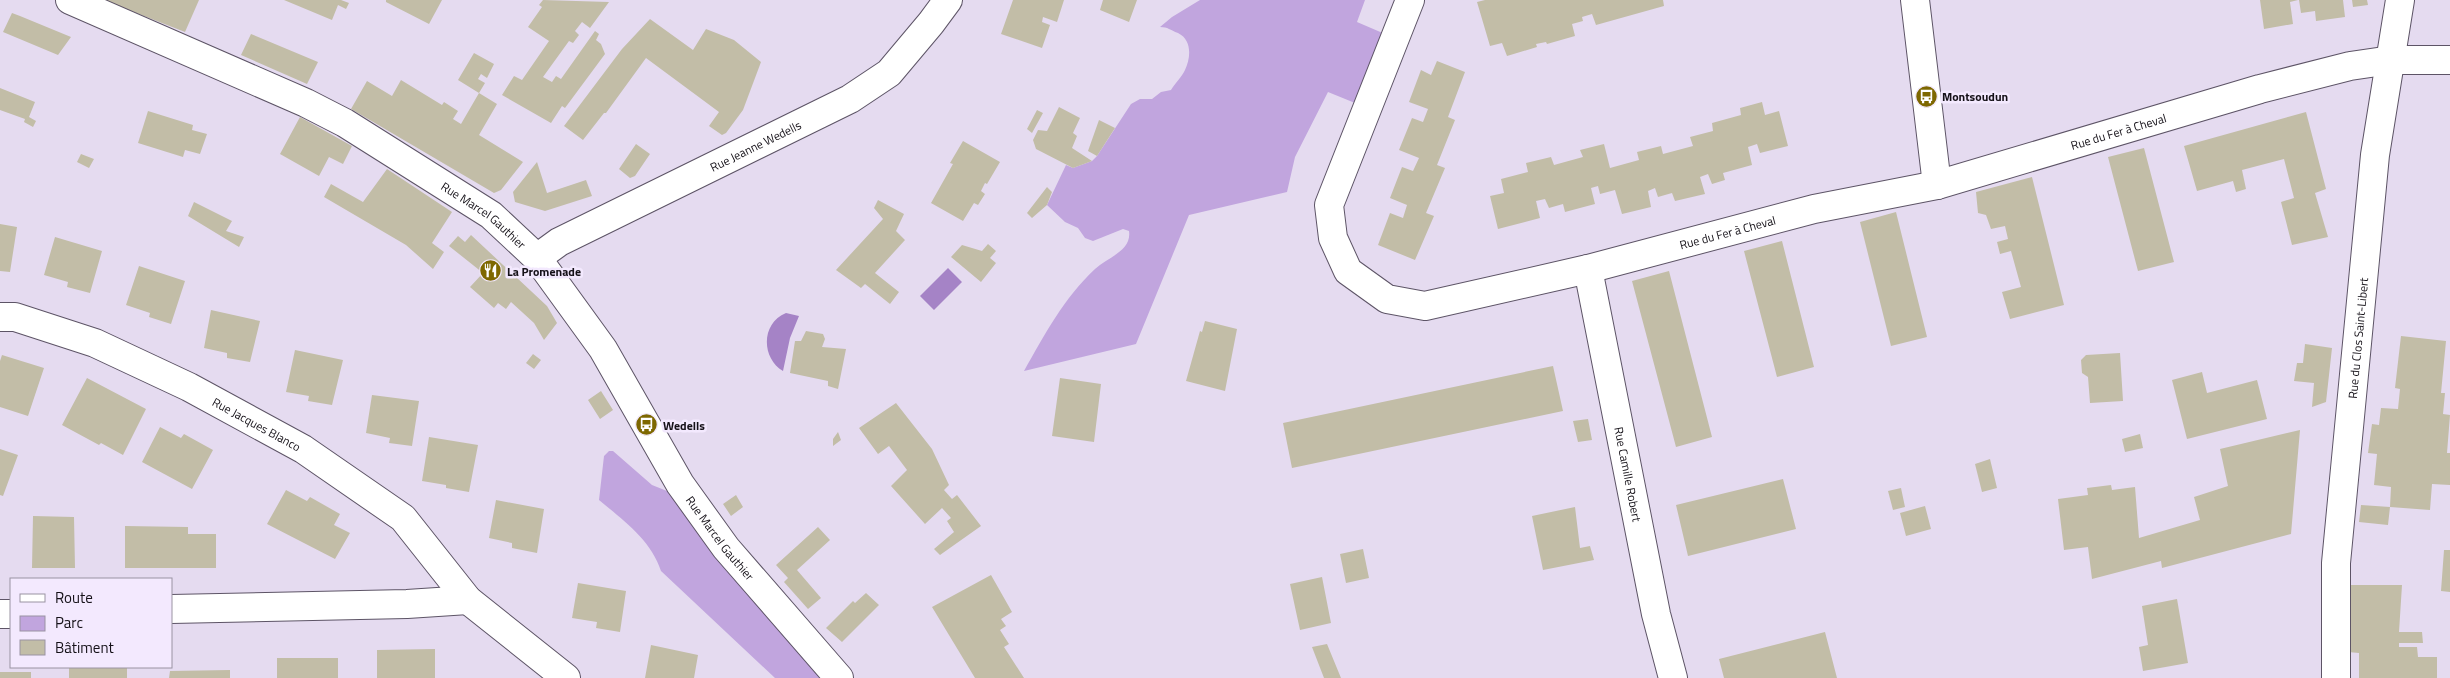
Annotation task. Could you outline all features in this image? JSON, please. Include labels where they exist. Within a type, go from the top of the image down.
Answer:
[{"type":"street","name":"Rue Marcel Gauthier","points":[[70,0],[306,103],[345,124],[491,215],[537,258],[603,349],[680,484],[726,548],[839,678]]},
{"type":"street","name":"Rue Jeanne Wedells","points":[[537,258],[559,242],[850,99],[889,73],[932,23],[948,0]]},
{"type":"street","name":"Rue du Fer à Cheval","points":[[1410,0],[1329,206],[1333,238],[1348,271],[1387,299],[1425,306],[1588,269],[1814,209],[1937,185],[2260,89],[2350,66],[2391,60],[2450,60]]},
{"type":"street","points":[[1915,0],[1937,185]]},
{"type":"street","name":"Rue du Clos Saint-Libert","points":[[2336,678],[2336,563],[2375,155],[2400,0]]},
{"type":"street","name":"Rue Camille Robert","points":[[1588,269],[1656,614],[1673,678]]},
{"type":"street","name":"Rue Jacques Blanco","points":[[0,317],[15,318],[96,343],[189,387],[303,449],[403,518],[468,600],[566,678]]},
{"type":"street","points":[[172,609],[407,604],[468,600]]},
{"type":"green space","points":[[1200,0],[1365,0],[1357,22],[1385,34],[1355,103],[1328,92],[1295,157],[1287,192],[1189,215],[1136,344],[1024,371],[1064,304],[1095,269],[1123,249],[1129,238],[1129,231],[1123,229],[1093,241],[1085,238],[1078,228],[1065,222],[1047,205],[1066,165],[1073,168],[1092,161],[1131,104],[1140,99],[1152,99],[1161,92],[1171,90],[1180,78],[1188,60],[1188,44],[1183,36],[1167,28],[1160,27],[1172,17]]},
{"type":"green space","points":[[609,451],[613,451],[652,485],[667,491],[709,546],[823,678],[775,678],[661,571],[643,540],[627,523],[599,500],[604,456]]},
{"type":"shaded area","points":[[948,268],[962,282],[934,310],[920,296]]},
{"type":"shaded area","points":[[786,313],[799,316],[790,338],[783,371],[771,358],[767,341],[768,332],[772,324]]},
{"type":"building","points":[[103,0],[199,0],[185,32]]},
{"type":"building","points":[[284,0],[341,0],[349,3],[346,9],[338,5],[332,20]]},
{"type":"building","points":[[386,0],[442,0],[429,24],[386,2]]},
{"type":"building","points":[[543,0],[609,2],[590,28],[582,22],[575,31],[579,35],[573,43],[569,41],[543,77],[552,82],[556,76],[561,79],[595,31],[599,34],[596,40],[601,44],[605,54],[565,108],[562,106],[551,123],[502,95],[514,76],[522,80],[549,41],[528,27],[542,7],[539,5]]},
{"type":"building","points":[[1013,0],[1064,0],[1057,22],[1043,17],[1042,22],[1050,25],[1042,48],[1001,34]]},
{"type":"building","points":[[1103,0],[1137,0],[1129,22],[1100,10]]},
{"type":"building","points":[[1485,0],[1663,0],[1664,6],[1596,25],[1592,14],[1582,17],[1583,21],[1572,24],[1575,36],[1547,44],[1546,42],[1536,44],[1537,47],[1507,56],[1502,43],[1490,46],[1477,2]]},
{"type":"building","points":[[2260,0],[2298,0],[2290,2],[2293,24],[2264,29]]},
{"type":"building","points":[[2299,0],[2343,0],[2345,17],[2316,21],[2315,11],[2301,13]]},
{"type":"building","points":[[2352,0],[2367,0],[2368,5],[2353,7]]},
{"type":"building","points":[[12,13],[71,37],[58,55],[3,32]]},
{"type":"building","points":[[650,19],[693,50],[706,29],[734,40],[761,62],[743,110],[726,133],[722,135],[709,126],[719,112],[646,58],[606,113],[604,113],[583,140],[564,126],[622,49]]},
{"type":"building","points":[[251,34],[318,62],[307,84],[241,55]]},
{"type":"building","points":[[474,53],[494,64],[487,78],[481,74],[478,79],[485,83],[479,93],[458,80]]},
{"type":"building","points":[[1437,61],[1465,72],[1448,117],[1455,120],[1437,165],[1445,168],[1426,213],[1434,216],[1415,260],[1378,245],[1390,213],[1403,218],[1407,205],[1390,198],[1402,167],[1413,171],[1419,158],[1399,150],[1412,118],[1423,122],[1428,109],[1409,102],[1421,70],[1431,75]]},
{"type":"building","points":[[401,80],[442,105],[444,102],[458,111],[453,119],[461,124],[479,93],[497,104],[479,135],[523,162],[501,190],[494,193],[351,109],[367,81],[392,96]]},
{"type":"building","points":[[0,88],[35,102],[29,117],[36,121],[33,127],[24,122],[25,119],[0,110]]},
{"type":"building","points":[[1762,102],[1765,115],[1779,111],[1788,146],[1760,153],[1757,144],[1748,147],[1752,165],[1723,173],[1725,180],[1712,184],[1708,174],[1700,177],[1705,194],[1675,201],[1672,193],[1658,197],[1655,188],[1648,191],[1651,207],[1622,214],[1615,190],[1600,194],[1598,186],[1591,188],[1595,204],[1565,212],[1563,204],[1549,208],[1545,199],[1536,201],[1540,218],[1498,229],[1490,196],[1504,193],[1501,179],[1528,172],[1526,163],[1551,157],[1554,165],[1583,157],[1580,150],[1604,144],[1610,168],[1639,160],[1637,152],[1661,146],[1663,154],[1693,146],[1690,137],[1713,131],[1712,123],[1741,115],[1740,108]]},
{"type":"building","points":[[1059,107],[1080,118],[1073,133],[1077,136],[1072,148],[1092,161],[1073,168],[1036,149],[1033,140],[1038,130],[1047,131]]},
{"type":"building","points":[[1037,110],[1043,113],[1032,133],[1027,129]]},
{"type":"building","points":[[148,111],[193,125],[192,130],[207,134],[200,154],[185,150],[183,157],[138,143]]},
{"type":"building","points":[[2306,112],[2326,189],[2315,193],[2328,237],[2292,245],[2281,202],[2294,198],[2284,159],[2242,170],[2246,189],[2236,192],[2233,181],[2197,191],[2184,146]]},
{"type":"building","points":[[300,117],[352,146],[343,164],[329,157],[319,176],[280,154]]},
{"type":"building","points":[[1099,120],[1115,128],[1097,156],[1088,151]]},
{"type":"building","points":[[963,141],[1000,162],[981,191],[985,194],[978,205],[974,203],[963,221],[931,203],[953,164],[950,163]]},
{"type":"building","points":[[636,144],[650,154],[635,176],[630,178],[619,169]]},
{"type":"building","points":[[2144,148],[2174,262],[2138,271],[2108,157]]},
{"type":"building","points":[[81,154],[94,159],[89,168],[77,162]]},
{"type":"building","points":[[537,162],[547,193],[586,180],[592,196],[545,211],[515,202],[513,192]]},
{"type":"building","points":[[387,169],[452,212],[432,243],[444,252],[433,269],[406,245],[324,197],[331,184],[363,202]]},
{"type":"building","points":[[2032,177],[2064,305],[2010,319],[2002,292],[2021,287],[2011,251],[2000,254],[1997,242],[2008,239],[2005,226],[1991,229],[1986,215],[1978,213],[1976,192]]},
{"type":"building","points":[[1047,187],[1052,192],[1047,205],[1032,218],[1027,213]]},
{"type":"building","points":[[878,200],[904,214],[896,231],[905,240],[875,273],[899,292],[890,304],[865,284],[861,288],[836,270],[883,219],[874,208]]},
{"type":"building","points":[[194,202],[232,221],[226,231],[244,237],[239,247],[188,216]]},
{"type":"building","points":[[1896,212],[1927,337],[1891,346],[1860,222]]},
{"type":"building","points":[[0,224],[17,227],[10,272],[0,271]]},
{"type":"building","points":[[471,235],[547,306],[557,323],[544,340],[534,323],[511,302],[506,309],[498,303],[494,308],[470,287],[483,273],[449,246],[458,236],[465,242]]},
{"type":"building","points":[[55,237],[102,251],[90,293],[67,287],[68,282],[44,275]]},
{"type":"building","points":[[1782,241],[1814,367],[1777,377],[1744,251]]},
{"type":"building","points":[[988,244],[996,251],[990,258],[996,263],[981,282],[951,257],[962,245],[982,251]]},
{"type":"building","points":[[139,266],[185,281],[171,324],[149,317],[150,313],[126,305]]},
{"type":"building","points":[[1669,271],[1712,437],[1676,447],[1632,281]]},
{"type":"building","points":[[211,310],[260,321],[250,362],[227,358],[227,353],[204,348]]},
{"type":"building","points":[[1205,321],[1237,329],[1225,391],[1186,381],[1200,331],[1202,332]]},
{"type":"building","points":[[806,331],[823,334],[825,339],[822,347],[846,349],[838,389],[828,386],[828,381],[790,373],[795,341],[801,341]]},
{"type":"building","points":[[2401,336],[2446,341],[2441,393],[2445,393],[2443,414],[2450,415],[2447,453],[2450,453],[2450,485],[2432,484],[2430,510],[2390,507],[2391,487],[2374,485],[2377,454],[2368,453],[2372,424],[2379,425],[2381,408],[2398,409],[2400,389],[2395,388]]},
{"type":"building","points":[[2305,344],[2332,348],[2326,402],[2312,407],[2314,383],[2294,381],[2297,363],[2303,363]]},
{"type":"building","points":[[295,350],[343,360],[332,405],[308,401],[309,396],[286,392]]},
{"type":"building","points":[[2120,353],[2123,401],[2090,403],[2088,377],[2082,373],[2081,360],[2086,355]]},
{"type":"building","points":[[533,354],[541,360],[534,369],[526,363]]},
{"type":"building","points":[[2,355],[44,368],[28,416],[0,407],[0,361]]},
{"type":"building","points":[[1553,366],[1563,411],[1292,468],[1283,423]]},
{"type":"building","points":[[2202,372],[2207,393],[2257,380],[2267,419],[2187,439],[2172,380]]},
{"type":"building","points":[[87,378],[146,409],[123,455],[101,443],[99,445],[62,425]]},
{"type":"building","points":[[1060,378],[1101,384],[1094,442],[1052,436]]},
{"type":"building","points":[[601,391],[613,410],[600,419],[588,400]]},
{"type":"building","points":[[372,395],[419,401],[412,446],[389,443],[390,438],[366,433]]},
{"type":"building","points":[[896,403],[932,449],[949,485],[944,490],[952,499],[957,495],[981,526],[940,555],[934,549],[954,532],[947,521],[951,518],[942,508],[925,524],[891,486],[907,470],[889,446],[878,454],[859,428]]},
{"type":"building","points":[[1588,419],[1592,440],[1578,442],[1573,421]]},
{"type":"building","points":[[160,427],[181,438],[184,434],[213,450],[192,489],[142,462]]},
{"type":"building","points":[[2300,430],[2291,534],[2162,568],[2161,561],[2092,579],[2088,547],[2064,550],[2058,499],[2088,495],[2087,488],[2111,485],[2112,490],[2135,487],[2139,538],[2200,520],[2194,497],[2228,486],[2220,449]]},
{"type":"building","points":[[838,432],[841,440],[833,446],[833,439]]},
{"type":"building","points":[[2140,434],[2143,448],[2125,452],[2122,439]]},
{"type":"building","points":[[429,437],[478,445],[469,492],[446,488],[446,485],[422,481]]},
{"type":"building","points":[[0,449],[18,455],[3,496],[0,495]]},
{"type":"building","points":[[1990,459],[1997,488],[1982,492],[1975,464]]},
{"type":"building","points":[[1783,479],[1796,529],[1688,556],[1676,505]]},
{"type":"building","points":[[1901,488],[1905,507],[1893,510],[1888,491]]},
{"type":"building","points":[[286,490],[307,501],[310,497],[340,514],[334,525],[350,533],[335,559],[267,524]]},
{"type":"building","points":[[736,495],[743,507],[731,516],[723,504]]},
{"type":"building","points":[[496,500],[544,509],[537,553],[512,548],[512,543],[489,538]]},
{"type":"building","points":[[2361,505],[2390,507],[2388,525],[2359,522]]},
{"type":"building","points":[[1925,506],[1931,529],[1906,536],[1900,513]]},
{"type":"building","points":[[1575,507],[1580,548],[1590,546],[1594,560],[1543,570],[1532,516]]},
{"type":"building","points":[[33,516],[74,517],[75,568],[32,568]]},
{"type":"building","points":[[125,526],[188,527],[188,534],[216,534],[216,568],[125,568]]},
{"type":"building","points":[[818,527],[830,540],[797,570],[821,598],[808,609],[784,582],[788,578],[776,565]]},
{"type":"building","points":[[1363,549],[1369,578],[1346,583],[1340,554]]},
{"type":"building","points":[[2444,550],[2450,550],[2450,592],[2441,591]]},
{"type":"building","points":[[991,575],[1012,612],[1001,619],[1006,626],[1000,630],[1009,644],[1004,647],[1024,678],[975,678],[932,607]]},
{"type":"building","points":[[1322,577],[1331,623],[1300,630],[1290,584]]},
{"type":"building","points":[[578,583],[626,591],[620,632],[596,628],[597,622],[572,618]]},
{"type":"building","points":[[2349,585],[2402,585],[2399,632],[2422,632],[2423,643],[2399,643],[2399,647],[2417,647],[2418,657],[2437,657],[2437,678],[2359,678],[2359,653],[2348,652]]},
{"type":"building","points":[[866,593],[879,605],[842,642],[826,628],[853,601],[855,603]]},
{"type":"building","points":[[2177,599],[2188,663],[2143,671],[2139,647],[2148,645],[2142,606]]},
{"type":"building","points":[[1825,632],[1837,678],[1724,678],[1719,659]]},
{"type":"building","points":[[1327,644],[1341,678],[1324,678],[1312,647]]},
{"type":"building","points":[[651,645],[698,655],[694,678],[645,678]]},
{"type":"building","points":[[435,649],[435,678],[377,678],[377,650]]},
{"type":"building","points":[[277,658],[338,658],[338,678],[277,678]]},
{"type":"building","points":[[69,668],[127,668],[127,678],[69,678]]},
{"type":"building","points":[[230,670],[230,678],[169,678],[170,671]]},
{"type":"building","points":[[0,672],[31,672],[31,678],[0,678]]},
{"type":"place","name":"Montsoudun","points":[[1926,96]]},
{"type":"place","name":"La Promenade","points":[[491,271]]},
{"type":"place","name":"Wedells","points":[[647,425]]}]
